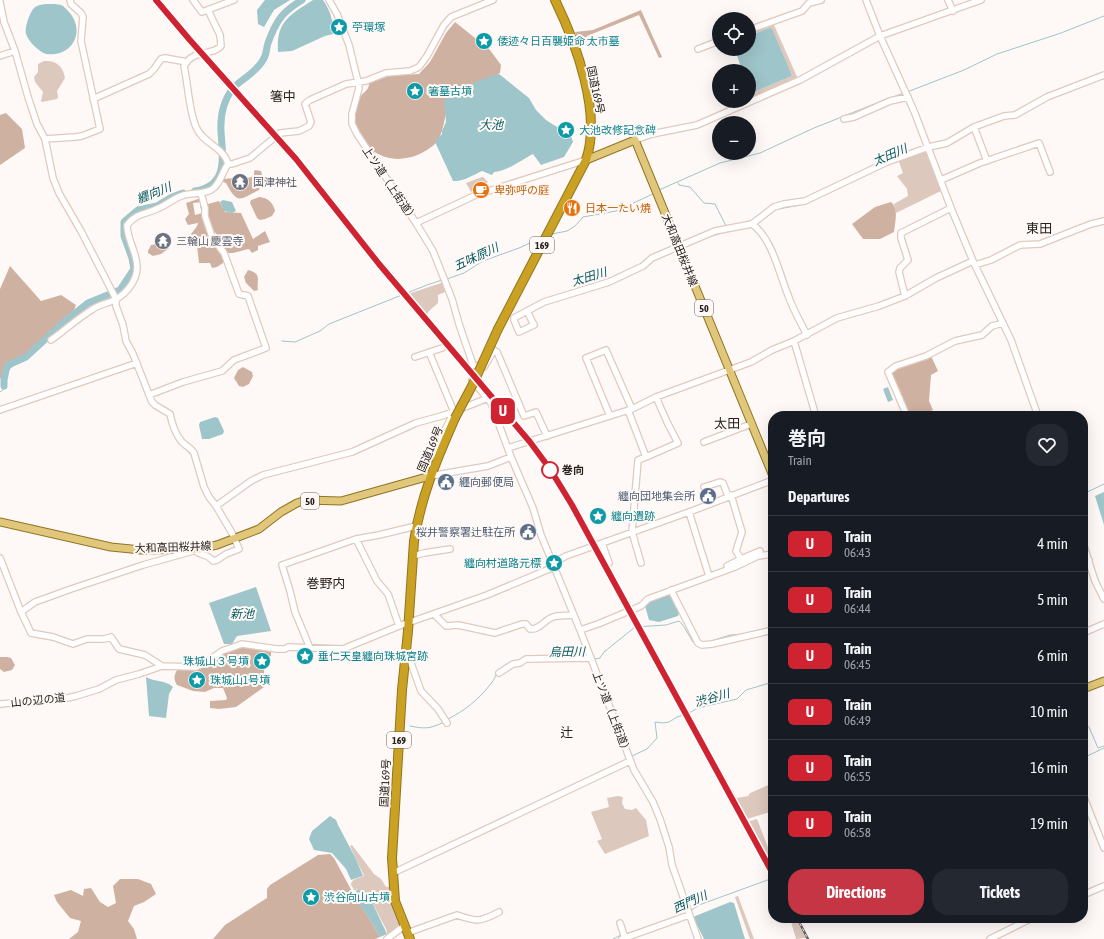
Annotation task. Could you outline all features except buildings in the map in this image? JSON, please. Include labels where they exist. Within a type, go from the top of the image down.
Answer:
[{"type":"highway","name":"国道169号","points":[[407,933],[395,901],[392,858],[402,690],[409,623],[416,526],[430,476],[454,415],[473,384],[498,329],[586,160],[591,141],[591,110],[583,74],[570,31],[556,0]]},
{"type":"highway","name":"169","points":[[562,0],[570,31]]},
{"type":"main road","points":[[586,160],[635,140]]},
{"type":"main road","name":"大和高田桜井線","points":[[635,140],[768,464]]},
{"type":"main road","name":"大和高田桜井線","points":[[0,522],[111,547],[141,550],[197,550],[235,539],[260,529],[281,512],[306,500],[341,501],[430,476]]},
{"type":"main road","points":[[1088,687],[1104,681]]},
{"type":"street","points":[[45,139],[78,136],[100,129],[81,41],[82,17],[81,13],[71,4],[70,0]]},
{"type":"street","points":[[192,0],[202,12],[234,0]]},
{"type":"street","name":"上ツ道（上街道）","points":[[329,0],[337,14],[349,45],[358,82],[352,114],[352,124],[433,251],[452,299],[473,365],[484,367],[494,350],[497,352],[524,416],[536,412],[547,436]]},
{"type":"street","points":[[228,164],[250,158],[280,133],[299,131],[309,126],[311,122],[305,107],[307,102],[346,84],[371,80],[386,73],[410,71],[419,68],[444,25],[452,16],[493,0]]},
{"type":"street","points":[[756,27],[802,11],[809,3],[821,0]]},
{"type":"street","points":[[866,0],[880,36],[908,96],[929,147],[951,208],[974,263],[1003,323],[1036,411]]},
{"type":"street","points":[[948,0],[953,11]]},
{"type":"street","points":[[635,140],[652,134],[697,125],[800,80],[880,36],[981,0]]},
{"type":"street","points":[[0,2],[4,22],[15,51],[28,97],[37,124],[45,139],[53,178],[59,194],[82,233],[114,296],[123,325],[126,341],[134,354],[136,363],[149,395],[155,405],[170,414],[178,438],[192,449],[204,487],[235,539],[239,549],[213,561],[209,556],[200,555],[197,550],[143,565],[35,602],[21,612]]},
{"type":"street","points":[[208,10],[220,35],[221,46],[218,49],[194,54],[184,66],[196,127],[206,140],[222,154],[228,164]]},
{"type":"street","points":[[698,50],[712,44]]},
{"type":"street","points":[[0,56],[15,51]]},
{"type":"street","points":[[94,99],[149,74],[161,59],[165,58],[187,62]]},
{"type":"street","points":[[527,311],[544,302],[609,282],[644,266],[652,258],[715,231],[752,224],[774,207],[805,201],[886,162],[929,147],[947,143],[974,127],[1004,116],[1015,115],[1047,97],[1104,75]]},
{"type":"street","points":[[844,119],[854,117],[890,101],[908,96]]},
{"type":"street","points":[[974,127],[987,160]]},
{"type":"street","points":[[941,180],[987,160],[1039,143],[1050,172]]},
{"type":"street","points":[[416,223],[476,195],[586,160]]},
{"type":"street","points":[[51,340],[93,308],[114,296],[123,295],[128,289],[133,281],[137,267],[127,232],[127,225],[136,216],[159,208],[172,200],[212,190],[228,164]]},
{"type":"street","points":[[574,164],[578,166],[578,175]]},
{"type":"street","points":[[149,395],[183,382],[222,371],[234,360],[266,348],[248,296],[239,294],[224,253],[212,237],[204,216],[205,208],[201,193]]},
{"type":"street","points":[[905,296],[899,272],[900,268],[908,260],[901,238],[901,233],[951,208]]},
{"type":"street","points":[[508,448],[610,416],[656,397],[729,371],[807,335],[837,318],[880,306],[905,296],[936,278],[974,263],[992,260],[1020,246],[1040,244],[1091,224],[1104,221]]},
{"type":"street","points":[[752,224],[762,233],[778,266],[798,319],[807,335]]},
{"type":"street","points":[[905,411],[888,372],[896,366],[926,356],[955,341],[982,335],[992,326],[1003,323]]},
{"type":"street","points":[[794,341],[815,411]]},
{"type":"street","points":[[415,357],[442,348]]},
{"type":"street","points":[[610,416],[586,358],[606,350],[630,409],[646,457]]},
{"type":"street","points":[[429,352],[454,415]]},
{"type":"street","points":[[0,410],[136,363]]},
{"type":"street","name":"上ツ道（上街道）","points":[[472,379],[491,403],[511,457],[533,508],[541,535],[591,658],[630,762],[653,802],[660,819],[669,847],[672,865],[698,939]]},
{"type":"street","points":[[641,563],[632,532],[638,460],[678,443],[666,422],[656,397]]},
{"type":"street","points":[[216,506],[251,481],[263,475],[352,452],[416,423],[445,415],[454,415],[488,398]]},
{"type":"street","points":[[704,442],[751,424]]},
{"type":"street","points":[[430,476],[488,466],[511,457]]},
{"type":"street","points":[[704,487],[720,482],[723,483],[742,532],[736,551],[741,560]]},
{"type":"street","points":[[0,558],[21,612],[31,633],[53,637],[72,644],[87,639],[111,638],[119,649],[145,655],[162,666],[196,666],[208,661],[222,651],[242,644],[277,649],[285,649],[288,647],[343,649],[399,626],[487,595],[554,565],[566,556],[768,482]]},
{"type":"street","points":[[689,512],[709,575]]},
{"type":"street","points":[[310,648],[295,612],[282,565],[356,539],[416,526]]},
{"type":"street","points":[[356,539],[377,581],[388,594],[399,626]]},
{"type":"street","points":[[602,543],[609,563]]},
{"type":"street","points":[[413,556],[450,549]]},
{"type":"street","points":[[580,630],[641,606],[648,599],[709,575],[760,551]]},
{"type":"street","points":[[709,575],[735,567],[758,556],[768,555]]},
{"type":"street","points":[[1088,557],[1095,580],[1104,599]]},
{"type":"street","points":[[671,590],[698,643],[702,645],[768,631]]},
{"type":"street","points":[[434,614],[446,626],[458,625],[494,633],[522,624],[526,624],[530,629],[533,629],[552,618],[573,615]]},
{"type":"street","points":[[1088,631],[1104,624]]},
{"type":"street","points":[[406,655],[411,663],[421,691],[438,709],[447,723]]},
{"type":"street","points":[[499,673],[513,664],[520,663],[526,659],[591,658]]},
{"type":"street","name":"山の辺の道","points":[[0,704],[76,696],[99,689],[116,680],[162,666]]},
{"type":"street","points":[[393,873],[630,762]]},
{"type":"street","points":[[1088,808],[1104,848]]},
{"type":"street","points":[[1088,893],[1104,886]]},
{"type":"street","points":[[387,939],[457,915],[472,920],[479,920],[499,912]]},
{"type":"street","points":[[620,923],[624,936],[688,913]]},
{"type":"street","points":[[990,939],[1022,923]]},
{"type":"shaded area","points":[[641,10],[662,57],[659,58],[639,15],[587,36],[580,48],[575,32],[593,30]]},
{"type":"shaded area","name":"箸墓古墳","points":[[455,22],[490,50],[501,65],[500,73],[449,97],[441,135],[435,144],[427,150],[417,155],[398,159],[388,158],[378,154],[370,148],[356,129],[355,112],[358,99],[367,89],[369,83],[384,76],[419,74],[430,62],[446,33]]},
{"type":"shaded area","points":[[772,23],[774,25],[798,79],[756,97],[756,91],[792,76],[769,28],[756,33],[756,29]]},
{"type":"shaded area","points":[[44,61],[55,63],[61,67],[65,78],[57,91],[57,99],[42,102],[43,92],[35,82],[34,77],[38,72],[38,64]]},
{"type":"shaded area","points":[[6,113],[22,129],[25,148],[0,165],[0,115]]},
{"type":"shaded area","points":[[927,149],[943,190],[896,213],[894,204],[908,196],[907,189],[897,176],[903,173],[898,159]]},
{"type":"shaded area","points":[[255,170],[261,171],[263,178],[259,190],[243,198],[236,198],[226,183],[221,181],[222,179],[235,178],[239,184],[243,183],[242,180],[254,176]]},
{"type":"shaded area","points":[[482,177],[488,182],[471,192],[466,183]]},
{"type":"shaded area","points":[[259,197],[270,201],[275,211],[272,216],[260,220],[257,218],[250,203],[251,200]]},
{"type":"shaded area","points":[[201,198],[202,202],[193,203],[195,215],[202,213],[200,206],[203,205],[206,214],[208,204],[219,201],[225,212],[241,213],[253,239],[265,231],[270,242],[258,246],[258,250],[252,253],[249,249],[229,253],[223,249],[214,238],[217,236],[215,232],[210,230],[210,236],[207,238],[196,242],[191,241],[188,239],[198,223],[188,225],[185,219],[189,214],[186,203]]},
{"type":"shaded area","points":[[891,202],[896,212],[894,232],[880,239],[863,239],[852,224],[875,207]]},
{"type":"shaded area","points":[[211,238],[224,256],[223,263],[212,268],[210,263],[199,263],[197,245]]},
{"type":"shaded area","points":[[157,244],[161,248],[168,245],[169,248],[161,254],[153,256],[148,253],[151,245]]},
{"type":"shaded area","points":[[10,266],[41,301],[61,295],[76,305],[68,325],[11,368],[0,379],[0,289]]},
{"type":"shaded area","points":[[248,270],[256,274],[258,278],[258,290],[254,291],[246,283],[244,277]]},
{"type":"shaded area","points":[[444,282],[447,291],[438,295],[438,303],[428,312],[427,316],[408,294]]},
{"type":"shaded area","points":[[931,356],[938,371],[931,375],[929,401],[933,410],[908,411],[891,372],[900,366]]},
{"type":"shaded area","points":[[243,367],[252,372],[253,376],[249,384],[243,387],[239,386],[234,378],[238,370]]},
{"type":"shaded area","points":[[240,646],[271,651],[271,656],[264,659],[264,687],[236,707],[219,709],[210,708],[210,701],[226,700],[227,698],[223,688],[214,688],[205,692],[193,691],[177,685],[174,677],[178,669],[195,668]]},
{"type":"shaded area","points":[[0,657],[11,658],[15,665],[12,670],[4,672],[0,669]]},
{"type":"shaded area","points":[[724,775],[737,798],[748,796],[750,793],[768,785],[768,813],[744,820],[721,776]]},
{"type":"shaded area","points":[[618,796],[623,797],[622,803],[625,809],[632,810],[636,808],[646,820],[649,836],[605,854],[597,841],[602,839],[591,812],[609,807],[607,798]]},
{"type":"shaded area","points":[[757,819],[768,848],[768,862],[747,822]]},
{"type":"shaded area","points":[[352,845],[386,887],[391,886],[403,926],[388,935],[370,898],[364,899],[358,888],[355,891],[351,885],[354,880],[364,876],[350,846]]},
{"type":"shaded area","name":"渋谷向山古墳","points":[[330,854],[334,858],[354,895],[380,937],[375,939],[213,939],[225,925],[267,898],[267,889],[270,885],[318,855]]},
{"type":"shaded area","points":[[120,879],[138,879],[151,884],[156,894],[144,902],[134,906],[128,921],[134,929],[137,939],[69,939],[78,932],[81,921],[70,918],[57,902],[54,895],[71,890],[83,896],[84,889],[91,888],[100,902],[108,907],[116,903],[113,886]]},
{"type":"shaded area","points":[[738,896],[754,939],[750,939],[735,897]]},
{"type":"shaded area","points":[[791,923],[798,923],[806,938],[796,939]]},
{"type":"water","points":[[265,0],[290,0],[274,10],[264,27],[258,24],[257,10]]},
{"type":"water","points":[[313,0],[323,0],[326,4],[333,24],[333,34],[325,36],[292,51],[278,52],[279,33],[286,20]]},
{"type":"water","points":[[45,4],[62,5],[73,18],[76,26],[76,33],[70,46],[64,51],[56,54],[47,54],[38,49],[27,37],[26,28],[29,16],[34,8]]},
{"type":"water","points":[[769,28],[772,29],[792,76],[756,91],[756,64],[740,64],[737,56],[756,56],[756,33]]},
{"type":"water","name":"大池","points":[[499,74],[529,98],[536,110],[546,120],[571,136],[573,142],[564,157],[541,165],[533,154],[509,168],[494,172],[492,175],[482,171],[464,179],[453,181],[436,144],[436,140],[442,134],[446,122],[444,101],[470,84]]},
{"type":"water","points":[[223,200],[232,202],[236,211],[232,213],[224,211],[220,202]]},
{"type":"water","points":[[888,387],[893,400],[888,402],[883,389]]},
{"type":"water","points":[[215,417],[218,418],[224,431],[223,434],[209,439],[202,439],[199,425],[200,422]]},
{"type":"water","points":[[1104,492],[1104,525],[1095,496]]},
{"type":"water","name":"新池","points":[[256,587],[271,631],[237,636],[232,644],[224,644],[209,603]]},
{"type":"water","points":[[666,594],[670,595],[679,613],[678,616],[659,622],[649,620],[645,606],[647,603]]},
{"type":"water","points":[[146,677],[167,683],[173,687],[169,694],[166,718],[149,716]]},
{"type":"water","points":[[330,816],[336,820],[363,876],[351,880],[346,869],[332,853],[314,850],[309,839],[312,831]]},
{"type":"water","points":[[358,888],[364,899],[368,897],[370,898],[387,934],[380,937],[354,896]]},
{"type":"water","points":[[730,902],[734,903],[745,939],[704,939],[693,917]]},
{"type":"waterway","name":"纒向川","points":[[234,87],[254,71],[260,64],[265,56],[268,43],[280,18],[289,9],[302,0]]},
{"type":"waterway","points":[[907,92],[964,70],[997,54],[1061,33],[1104,16]]},
{"type":"waterway","name":"太田川","points":[[1056,97],[1104,79]]},
{"type":"waterway","name":"纒向川","points":[[195,191],[206,188],[213,183],[218,177],[221,169],[222,114],[227,98],[233,88]]},
{"type":"waterway","points":[[890,98],[904,93]]},
{"type":"waterway","points":[[659,190],[720,163],[760,153],[814,128],[887,99]]},
{"type":"waterway","name":"太田川","points":[[1003,119],[1010,118]]},
{"type":"waterway","name":"太田川","points":[[977,129],[989,124]]},
{"type":"waterway","name":"太田川","points":[[886,165],[926,151]]},
{"type":"waterway","name":"五味原川","points":[[678,183],[679,185],[690,187],[704,203],[715,204],[726,226]]},
{"type":"waterway","name":"纒向川","points":[[4,386],[8,365],[26,357],[64,322],[88,303],[120,290],[134,269],[132,258],[124,236],[124,222],[138,210],[157,206],[172,197],[183,193]]},
{"type":"waterway","name":"五味原川","points":[[552,234],[567,231],[575,226],[583,217],[616,211],[653,194]]},
{"type":"waterway","name":"太田川","points":[[773,210],[800,205]]},
{"type":"waterway","name":"太田川","points":[[708,237],[726,232]]},
{"type":"waterway","name":"五味原川","points":[[447,279],[464,273],[483,261],[541,238]]},
{"type":"waterway","name":"五味原川","points":[[282,341],[295,342],[320,331],[329,324],[442,280]]},
{"type":"waterway","name":"纒向川","points":[[0,392],[4,389],[4,386]]},
{"type":"waterway","name":"烏田川","points":[[1088,492],[1104,484]]},
{"type":"waterway","name":"烏田川","points":[[594,659],[600,658],[604,652],[635,627],[666,625],[679,621],[693,642],[696,642]]},
{"type":"waterway","name":"烏田川","points":[[757,631],[768,628]]},
{"type":"waterway","name":"烏田川","points":[[711,641],[730,635],[745,634]]},
{"type":"waterway","name":"烏田川","points":[[448,719],[465,709],[485,691],[498,671],[509,663]]},
{"type":"waterway","name":"渋谷川","points":[[632,756],[647,749],[657,738],[655,722],[669,722],[698,708],[737,699],[746,690],[768,683]]},
{"type":"waterway","name":"烏田川","points":[[410,726],[427,728],[444,722]]},
{"type":"waterway","name":"渋谷川","points":[[1088,726],[1098,748],[1104,746]]},
{"type":"waterway","name":"西門川","points":[[1088,756],[1104,748]]},
{"type":"waterway","name":"西門川","points":[[690,911],[699,905],[768,880]]},
{"type":"waterway","name":"西門川","points":[[626,934],[678,916]]},
{"type":"waterway","name":"西門川","points":[[613,939],[621,935]]},
{"type":"railway","points":[[156,0],[297,159],[379,264],[540,456],[558,481],[768,865]]},
{"type":"railway","points":[[800,923],[808,939]]},
{"type":"train","name":"U","points":[[156,0],[189,39],[276,135],[379,264],[530,442],[558,481],[768,865]]},
{"type":"place","name":"苧環塚","points":[[339,27]]},
{"type":"place","name":"倭迹々日百襲姫命 太市墓","points":[[484,41]]},
{"type":"place","name":"箸墓古墳","points":[[415,91]]},
{"type":"place","name":"大池改修記念碑","points":[[566,130]]},
{"type":"place","name":"国津神社","points":[[240,182]]},
{"type":"place","name":"卑弥呼の庭","points":[[481,190]]},
{"type":"place","name":"日本一たい焼","points":[[572,208]]},
{"type":"place","name":"三輪山 慶雲寺","points":[[163,241]]},
{"type":"place","name":"巻向","points":[[550,470]]},
{"type":"place","name":"纒向郵便局","points":[[446,482]]},
{"type":"place","name":"纏向団地集会所","points":[[708,496]]},
{"type":"place","name":"纏向遺跡","points":[[598,516]]},
{"type":"place","name":"桜井警察署辻駐在所","points":[[528,532]]},
{"type":"place","name":"纏向村道路元標","points":[[554,563]]},
{"type":"place","name":"垂仁天皇纏向珠城宮跡","points":[[305,656]]},
{"type":"place","name":"珠城山３号墳","points":[[262,661]]},
{"type":"place","name":"珠城山1号墳","points":[[197,680]]},
{"type":"place","name":"渋谷向山古墳","points":[[311,897]]},
{"type":"district","name":"箸中","points":[[283,96]]},
{"type":"district","name":"東田","points":[[1039,228]]},
{"type":"district","name":"太田","points":[[727,423]]},
{"type":"district","name":"巻野内","points":[[326,583]]},
{"type":"district","name":"辻","points":[[567,732]]}]
